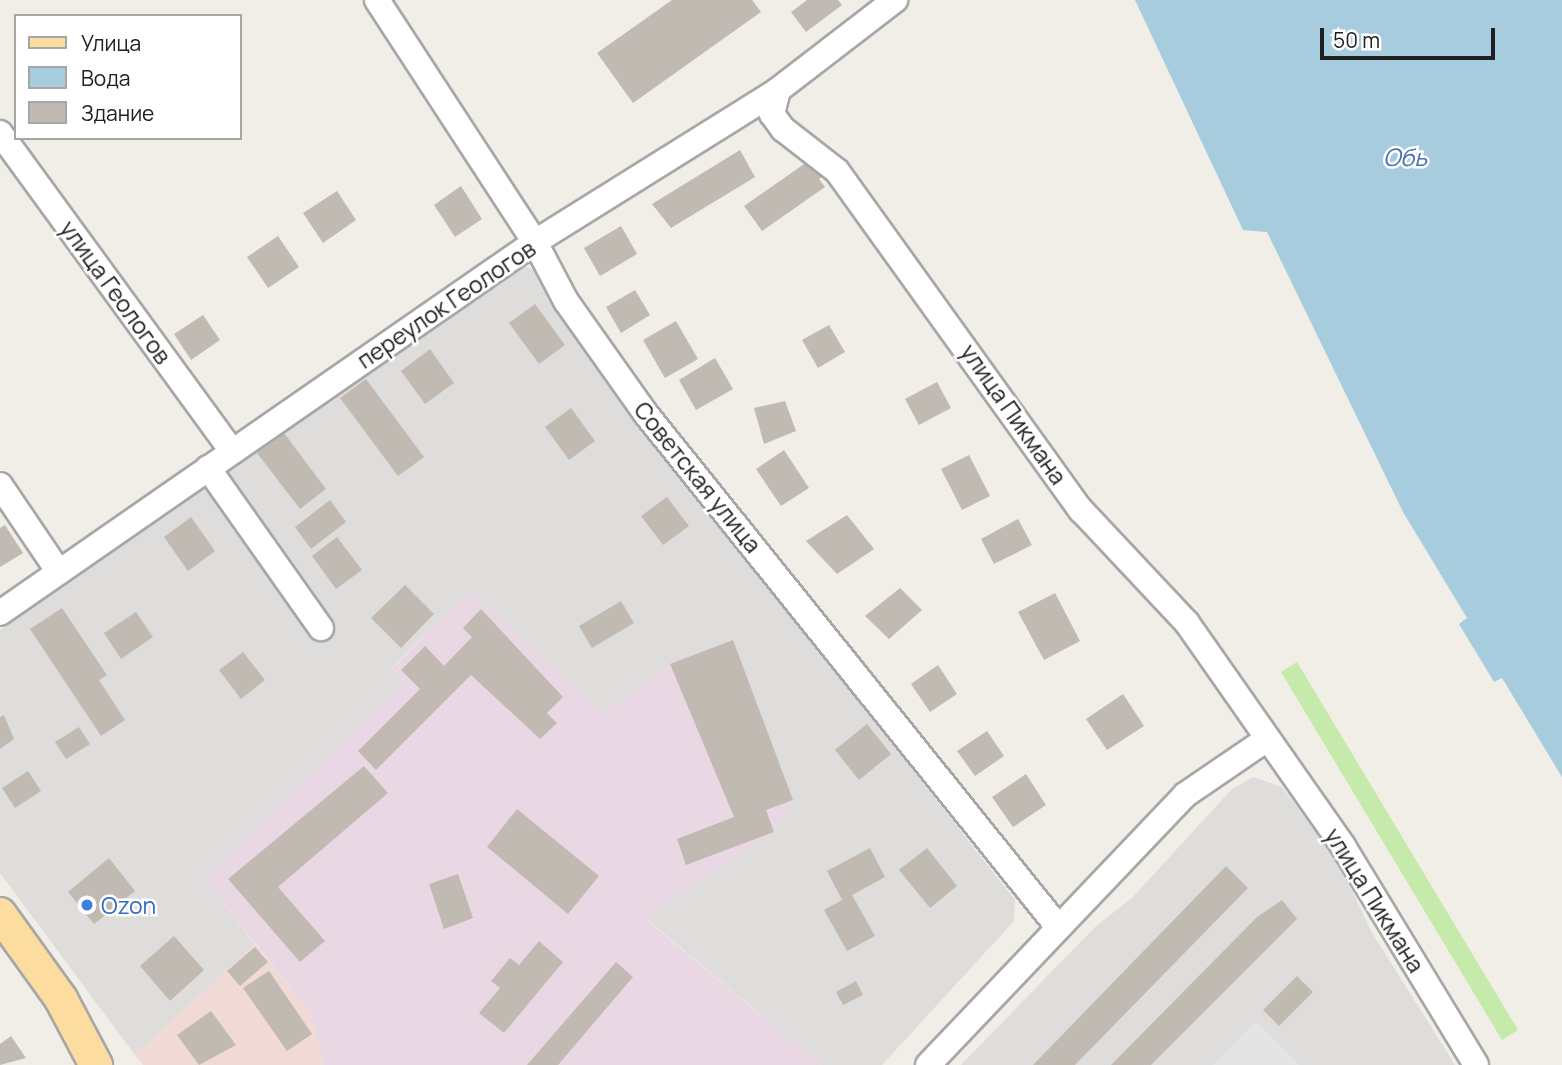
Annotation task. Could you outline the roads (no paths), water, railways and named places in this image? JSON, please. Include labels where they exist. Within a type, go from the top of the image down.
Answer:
[{"type":"main road","points":[[0,914],[109,1065]]},
{"type":"main road","points":[[61,999],[96,1065]]},
{"type":"street","name":"Советская улица","points":[[377,0],[535,242],[566,302],[646,414],[1058,927]]},
{"type":"street","name":"переулок Геологов","points":[[0,613],[535,242],[778,90],[895,0]]},
{"type":"street","name":"улица Пикмана","points":[[778,90],[772,114],[783,129],[837,171],[1082,510],[1187,622],[1343,846],[1476,1065]]},
{"type":"street","name":"улица Геологов","points":[[0,132],[232,451]]},
{"type":"street","points":[[208,468],[321,628]]},
{"type":"street","points":[[0,485],[59,572]]},
{"type":"street","points":[[928,1065],[1185,795],[1267,739]]},
{"type":"water","name":"Обь","points":[[1135,0],[1562,0],[1562,777],[1502,678],[1494,682],[1459,624],[1467,618],[1403,512],[1267,232],[1243,230]]},
{"type":"place","name":"Ozon","points":[[87,905]]}]
